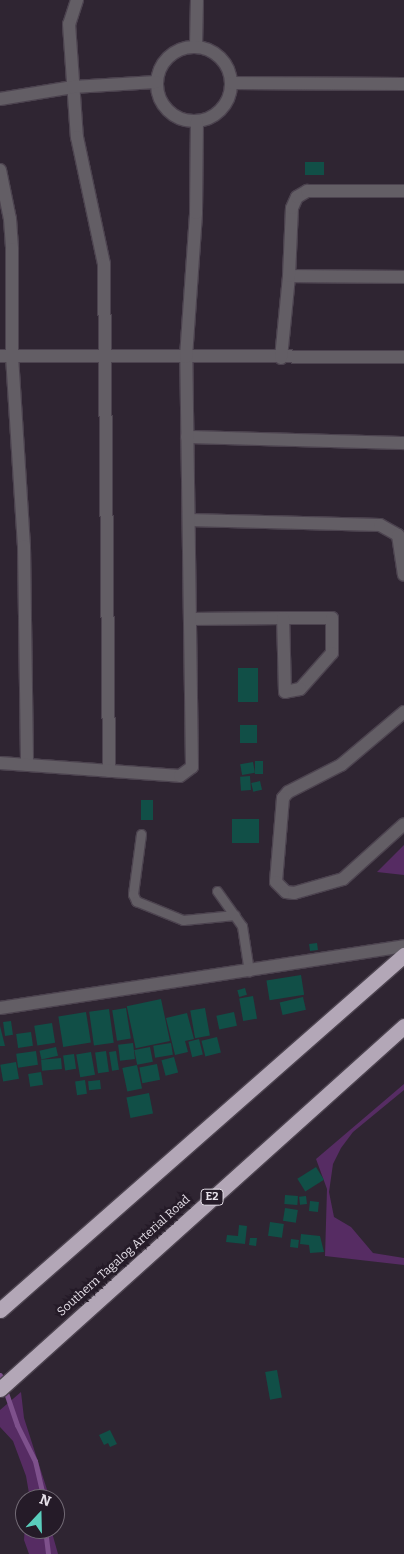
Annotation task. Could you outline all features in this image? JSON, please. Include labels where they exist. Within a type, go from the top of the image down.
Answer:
[{"type":"highway","points":[[0,1310],[288,1057],[403,953]]},
{"type":"highway","name":"Southern Tagalog Arterial Road","points":[[0,1389],[404,1026]]},
{"type":"street","points":[[76,0],[69,24],[80,155],[102,243],[106,357],[109,771]]},
{"type":"street","points":[[196,46],[197,0]]},
{"type":"street","points":[[196,46],[210,50],[221,58],[228,69],[231,83],[229,97],[222,109],[210,117],[197,121],[181,119],[168,111],[159,98],[156,82],[159,68],[168,56],[181,48],[196,46]]},
{"type":"street","points":[[0,99],[73,87],[156,82]]},
{"type":"street","points":[[231,83],[404,84]]},
{"type":"street","points":[[0,763],[180,776],[192,767],[186,357],[196,212],[197,121]]},
{"type":"street","points":[[0,170],[10,219],[6,356],[24,546],[27,765]]},
{"type":"street","points":[[281,358],[290,276],[292,208],[297,197],[308,191],[404,191]]},
{"type":"street","points":[[290,276],[404,277]]},
{"type":"street","points":[[6,356],[404,357]]},
{"type":"street","points":[[187,437],[404,443]]},
{"type":"street","points":[[189,520],[380,525],[398,535],[404,575]]},
{"type":"street","points":[[191,619],[284,618],[332,618],[332,653],[300,689],[285,692],[284,618]]},
{"type":"street","points":[[404,712],[341,765],[288,792],[282,798],[276,882],[286,892],[294,893],[343,879],[404,824]]},
{"type":"street","points":[[0,1008],[249,971],[403,953]]},
{"type":"lane","points":[[141,834],[133,894],[136,900],[183,920],[235,915]]},
{"type":"lane","points":[[217,891],[235,915],[246,940],[249,971]]},
{"type":"shaded area","points":[[404,845],[404,875],[377,872]]},
{"type":"shaded area","points":[[404,1084],[404,1090],[353,1132],[341,1148],[333,1164],[329,1192],[334,1217],[351,1227],[373,1253],[404,1258],[404,1265],[325,1256],[327,1189],[316,1159]]},
{"type":"shaded area","points":[[21,1392],[24,1418],[47,1489],[28,1489],[26,1476],[13,1441],[0,1427],[0,1410]]},
{"type":"shaded area","points":[[54,1539],[58,1554],[29,1554],[24,1540]]},
{"type":"building","points":[[305,162],[324,162],[324,175],[305,175]]},
{"type":"building","points":[[238,668],[258,668],[258,702],[238,702]]},
{"type":"building","points":[[240,725],[257,725],[257,743],[240,743]]},
{"type":"building","points":[[255,761],[263,761],[263,774],[255,774]]},
{"type":"building","points":[[253,762],[255,773],[242,775],[240,764]]},
{"type":"building","points":[[250,776],[251,790],[241,791],[240,777]]},
{"type":"building","points":[[260,781],[262,790],[253,792],[251,783]]},
{"type":"building","points":[[141,800],[153,800],[153,820],[141,820]]},
{"type":"building","points":[[232,819],[259,819],[259,843],[232,843]]},
{"type":"building","points":[[317,943],[318,950],[310,951],[309,944]]},
{"type":"building","points":[[301,975],[304,995],[270,1000],[266,980]]},
{"type":"building","points":[[245,988],[247,995],[239,997],[237,990]]},
{"type":"building","points":[[253,996],[257,1019],[243,1021],[239,998]]},
{"type":"building","points":[[303,997],[306,1010],[283,1015],[280,1002]]},
{"type":"building","points":[[161,999],[170,1041],[136,1048],[127,1006]]},
{"type":"building","points":[[126,1008],[131,1039],[117,1041],[112,1010]]},
{"type":"building","points":[[205,1008],[210,1036],[195,1038],[190,1011]]},
{"type":"building","points":[[109,1009],[114,1043],[94,1045],[89,1012]]},
{"type":"building","points":[[86,1012],[91,1043],[63,1047],[58,1016]]},
{"type":"building","points":[[234,1012],[237,1026],[219,1029],[216,1016]]},
{"type":"building","points":[[187,1013],[194,1039],[185,1041],[188,1052],[175,1055],[166,1018]]},
{"type":"building","points":[[11,1021],[13,1035],[5,1036],[3,1022]]},
{"type":"building","points":[[52,1023],[55,1043],[37,1046],[34,1026]]},
{"type":"building","points":[[0,1026],[5,1046],[0,1046]]},
{"type":"building","points":[[31,1032],[33,1046],[18,1048],[16,1034]]},
{"type":"building","points":[[217,1037],[221,1053],[205,1056],[201,1041]]},
{"type":"building","points":[[199,1039],[203,1055],[192,1057],[188,1042]]},
{"type":"building","points":[[133,1043],[135,1059],[120,1061],[118,1045]]},
{"type":"building","points":[[171,1043],[173,1055],[155,1058],[153,1046]]},
{"type":"building","points":[[56,1047],[58,1056],[41,1060],[39,1051]]},
{"type":"building","points":[[150,1047],[153,1062],[137,1065],[134,1050]]},
{"type":"building","points":[[36,1051],[38,1065],[18,1068],[16,1054]]},
{"type":"building","points":[[106,1051],[109,1072],[98,1073],[95,1053]]},
{"type":"building","points":[[116,1051],[119,1070],[112,1071],[109,1052]]},
{"type":"building","points":[[91,1052],[95,1075],[80,1077],[76,1055]]},
{"type":"building","points":[[74,1054],[76,1069],[65,1070],[63,1056]]},
{"type":"building","points":[[174,1057],[178,1072],[166,1076],[161,1060]]},
{"type":"building","points":[[61,1058],[62,1069],[42,1071],[41,1060]]},
{"type":"building","points":[[16,1062],[19,1079],[3,1082],[0,1065]]},
{"type":"building","points":[[157,1064],[160,1080],[142,1083],[139,1067]]},
{"type":"building","points":[[137,1065],[142,1088],[127,1092],[122,1068]]},
{"type":"building","points":[[41,1072],[43,1085],[30,1087],[28,1074]]},
{"type":"building","points":[[85,1080],[87,1094],[77,1095],[75,1081]]},
{"type":"building","points":[[100,1080],[101,1089],[89,1090],[88,1081]]},
{"type":"building","points":[[149,1093],[153,1114],[130,1118],[126,1097]]},
{"type":"building","points":[[316,1167],[324,1180],[305,1191],[297,1179]]},
{"type":"building","points":[[285,1195],[298,1196],[297,1205],[284,1204]]},
{"type":"building","points":[[306,1196],[307,1204],[300,1205],[299,1197]]},
{"type":"building","points":[[310,1201],[319,1202],[318,1212],[309,1211]]},
{"type":"building","points":[[285,1208],[298,1210],[296,1223],[283,1221]]},
{"type":"building","points":[[270,1222],[284,1224],[282,1238],[268,1236]]},
{"type":"building","points":[[239,1225],[247,1226],[245,1244],[226,1242],[227,1235],[238,1236]]},
{"type":"building","points":[[301,1234],[320,1236],[324,1252],[310,1253],[309,1245],[300,1244]]},
{"type":"building","points":[[250,1238],[257,1238],[256,1246],[249,1245]]},
{"type":"building","points":[[291,1239],[299,1240],[298,1248],[290,1247]]},
{"type":"building","points":[[277,1370],[282,1398],[270,1400],[265,1372]]},
{"type":"building","points":[[110,1430],[117,1444],[110,1447],[108,1443],[104,1445],[99,1435]]},
{"type":"waterway","points":[[0,1375],[17,1425],[35,1461],[42,1489]]},
{"type":"waterway","points":[[46,1539],[48,1554]]}]
